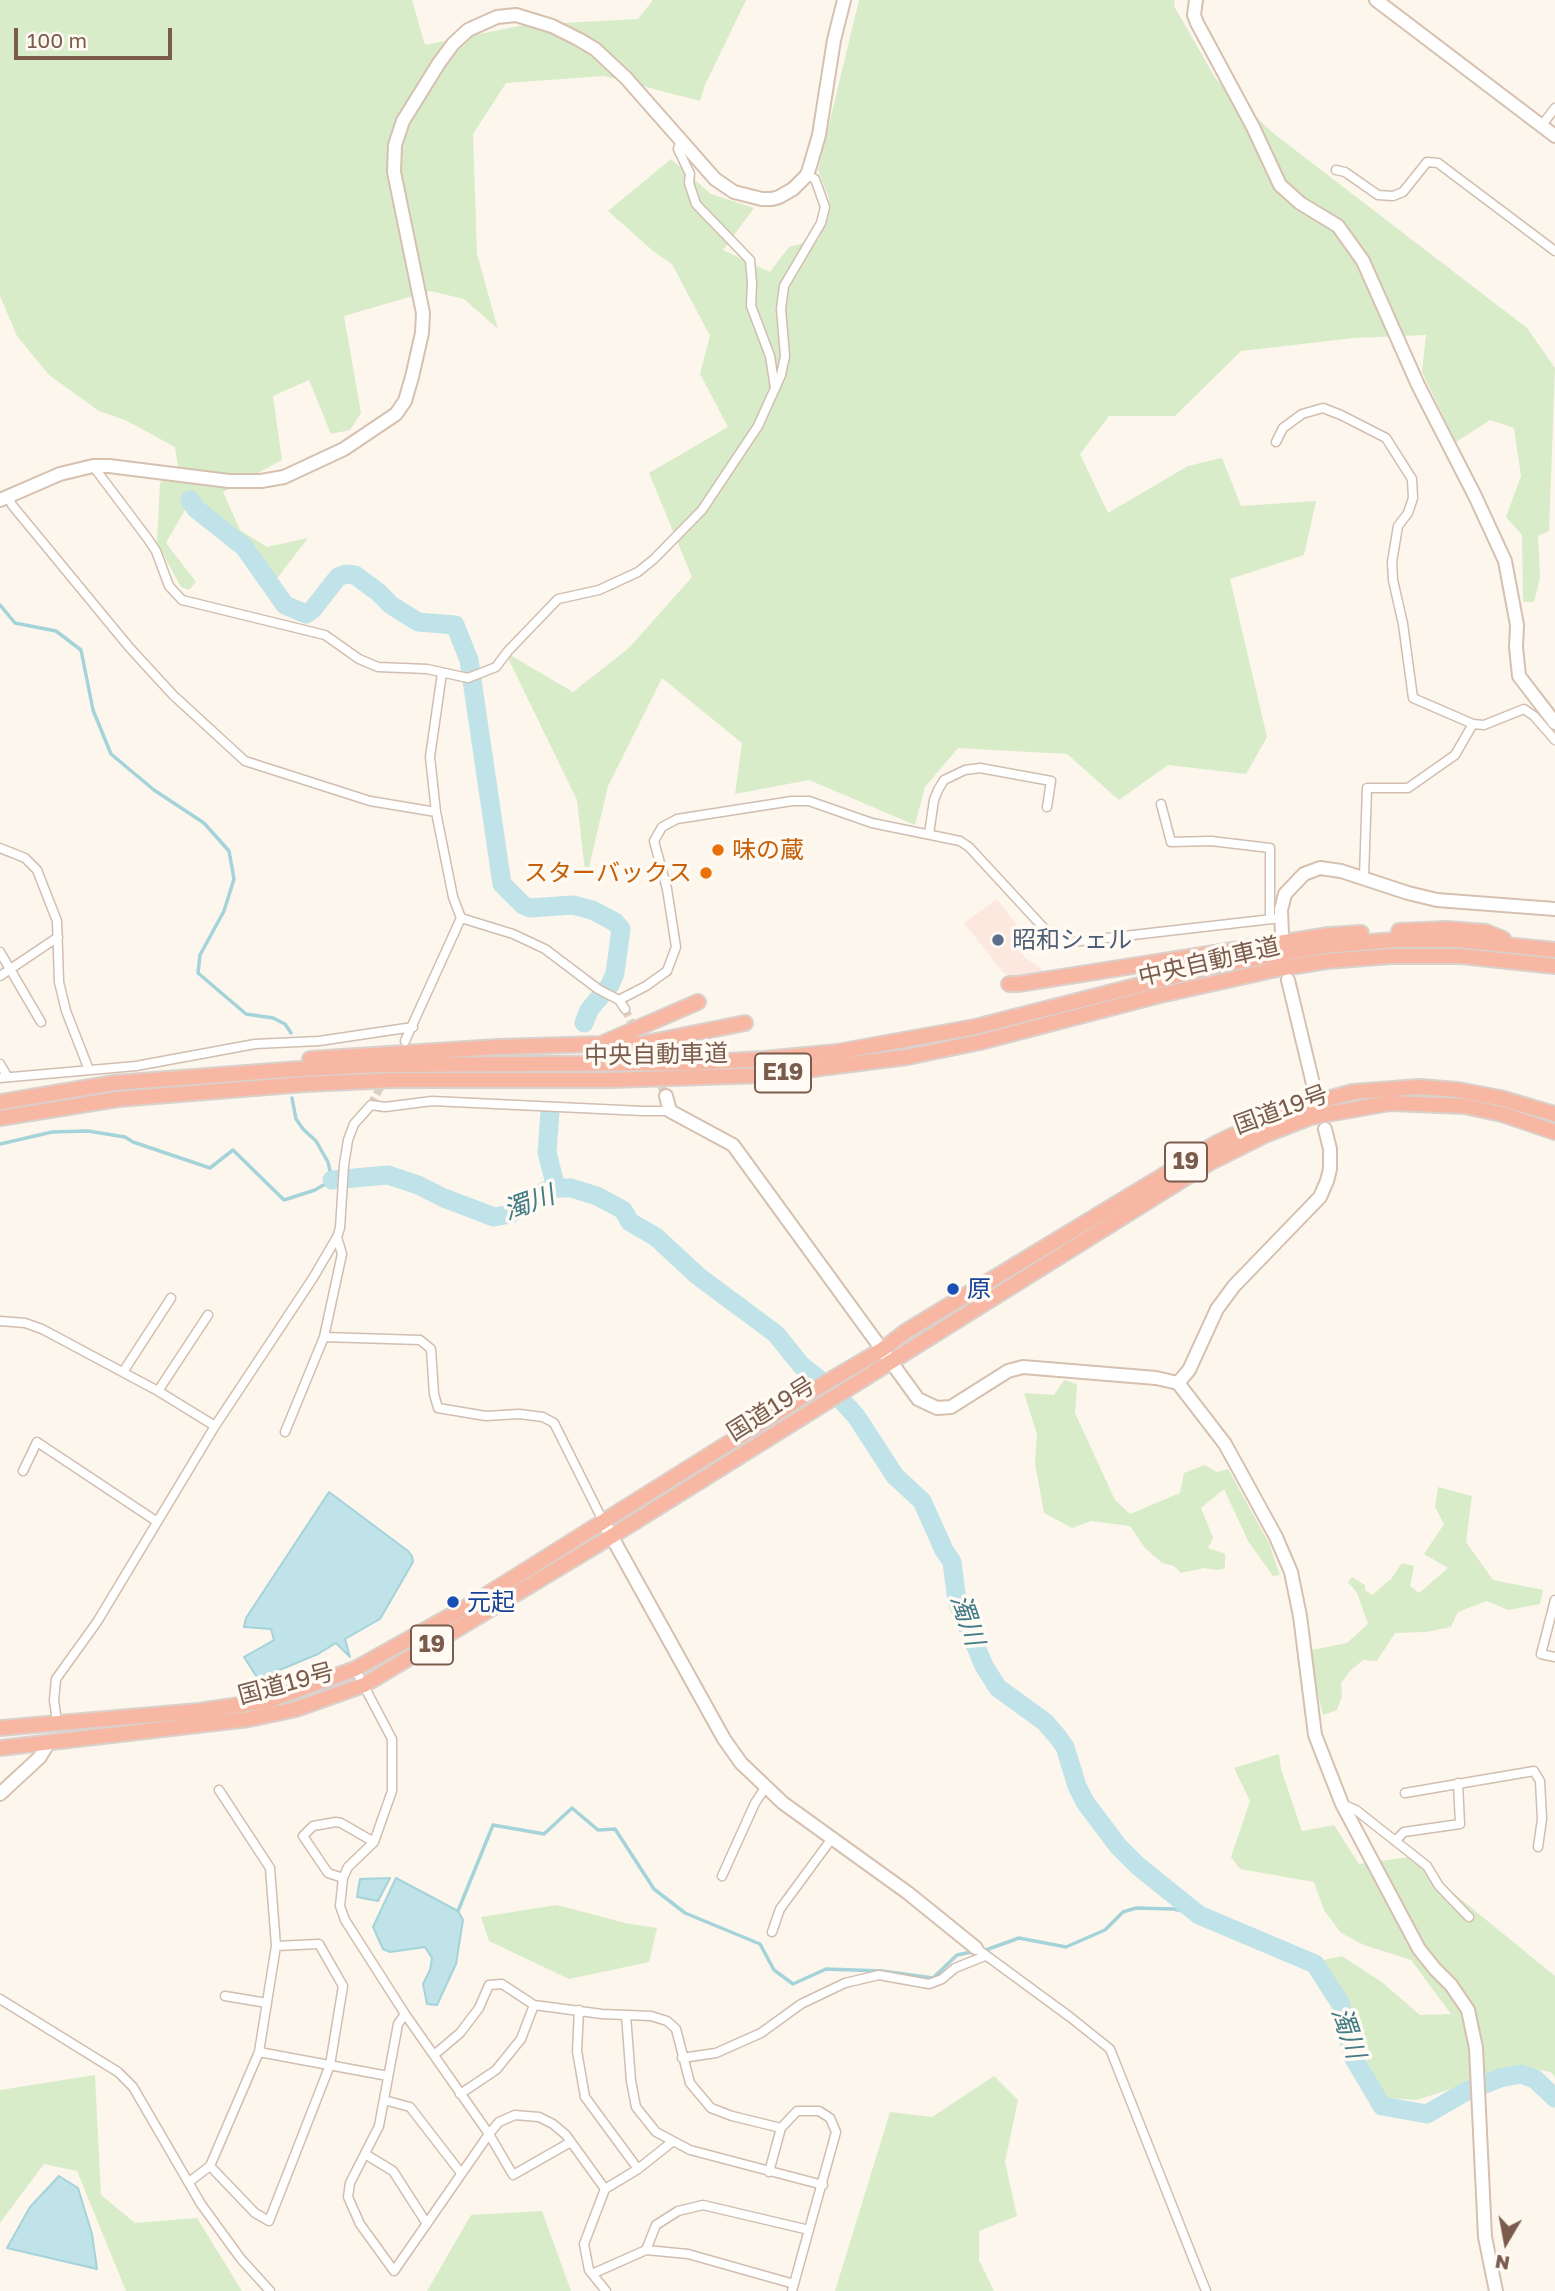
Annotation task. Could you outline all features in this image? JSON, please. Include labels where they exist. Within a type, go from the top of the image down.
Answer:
[{"type":"highway","points":[[1009,984],[1329,935],[1447,929],[1486,932],[1516,944]]},
{"type":"highway","name":"中央自動車道","points":[[0,1102],[114,1083],[212,1074],[380,1065],[690,1063],[837,1052],[975,1027],[1206,968],[1324,946],[1395,940],[1457,940],[1555,950]]},
{"type":"highway","name":"中央自動車道","points":[[0,1118],[118,1099],[305,1084],[406,1080],[624,1080],[766,1075],[907,1057],[980,1042],[1156,996],[1277,969],[1327,961],[1391,956],[1461,956],[1555,966]]},
{"type":"highway","points":[[601,1044],[698,1002]]},
{"type":"highway","points":[[212,1074],[273,1062],[359,1055],[498,1047],[641,1044],[745,1023]]},
{"type":"highway","name":"国道19号","points":[[0,1748],[262,1717],[296,1709],[364,1685],[612,1536],[864,1379],[888,1355],[905,1332],[1217,1143],[1283,1111],[1353,1092],[1419,1087],[1458,1090],[1500,1098],[1555,1114]]},
{"type":"highway","name":"国道19号","points":[[0,1728],[199,1711],[267,1701],[355,1669],[475,1602],[855,1365],[888,1355],[1209,1163],[1267,1134],[1311,1117],[1390,1103],[1427,1103],[1502,1114],[1555,1132]]},
{"type":"street","points":[[436,812],[370,801],[245,761],[173,695],[146,666],[4,498],[60,474],[93,466],[229,481],[261,481],[291,474],[344,449],[396,414],[405,401],[412,377],[422,333],[423,313],[394,172],[395,145],[402,121],[439,63],[468,30],[497,16],[516,15],[552,26],[578,39],[595,49],[626,78],[715,180],[734,192],[762,199],[779,197],[793,189],[807,174],[819,135],[834,40],[844,0]]},
{"type":"street","points":[[1196,0],[1194,15],[1197,23],[1253,127],[1280,185],[1300,203],[1338,226],[1363,261],[1418,385],[1475,496],[1504,561],[1517,625],[1519,676],[1555,723]]},
{"type":"street","points":[[1376,0],[1555,136]]},
{"type":"street","points":[[1542,125],[1555,108]]},
{"type":"street","points":[[680,143],[678,149],[690,174],[689,183],[696,205],[750,260],[751,306],[770,356],[775,388]]},
{"type":"street","points":[[1336,170],[1345,172],[1378,195],[1393,196],[1403,192],[1427,162],[1438,163],[1555,251]]},
{"type":"street","points":[[93,466],[156,551],[169,586],[182,600],[325,635],[359,659],[378,667],[416,668],[468,678],[496,667],[558,599],[617,583],[638,572],[654,559],[702,510],[758,426],[782,375],[785,356],[781,310],[784,286],[821,223],[825,207],[815,179],[807,174]]},
{"type":"street","points":[[1276,442],[1283,428],[1302,414],[1323,408],[1386,438],[1412,479],[1413,498],[1408,513],[1398,526],[1392,562],[1413,698],[1473,724],[1484,725],[1524,709],[1534,716],[1555,740]]},
{"type":"street","points":[[405,1041],[461,918],[453,897],[436,812],[430,757],[442,673]]},
{"type":"street","points":[[1364,877],[1367,788],[1408,788],[1455,755],[1473,724]]},
{"type":"street","points":[[929,834],[938,790],[944,780],[965,769],[980,768],[1051,781],[1047,807]]},
{"type":"street","points":[[619,1000],[667,971],[676,947],[674,922],[654,841],[662,827],[677,819],[801,801],[818,804],[872,823],[953,838],[969,847],[1020,904],[1059,941],[1072,942],[1276,918]]},
{"type":"street","points":[[1161,804],[1171,842],[1211,841],[1270,848],[1276,918],[1282,935]]},
{"type":"street","points":[[0,848],[25,858],[37,870],[57,921],[59,982],[66,1011],[89,1070]]},
{"type":"street","points":[[1276,918],[1286,894],[1304,874],[1329,868],[1437,900],[1555,909]]},
{"type":"street","points":[[461,918],[513,934],[545,949],[598,989],[619,1000],[625,1009]]},
{"type":"street","points":[[0,976],[58,937]]},
{"type":"street","points":[[0,952],[41,1022]]},
{"type":"street","points":[[1288,980],[1314,1088]]},
{"type":"street","points":[[0,1064],[4,1077],[89,1070],[173,1060],[255,1044],[296,1042],[413,1027]]},
{"type":"street","points":[[666,1096],[670,1111]]},
{"type":"street","points":[[57,1722],[54,1700],[56,1679],[97,1622],[215,1426],[337,1237],[348,1140],[354,1124],[370,1105],[386,1107],[432,1101],[670,1111],[733,1145],[918,1399],[937,1408],[951,1407],[1008,1371],[1023,1367],[1156,1378],[1178,1383],[1225,1444],[1276,1537],[1291,1572],[1300,1616],[1315,1735],[1342,1804],[1419,1949],[1456,1991],[1468,2010],[1476,2048],[1485,2237],[1496,2291]]},
{"type":"street","points":[[1178,1383],[1189,1370],[1217,1308],[1234,1286],[1320,1197],[1328,1181],[1330,1169],[1330,1149],[1325,1129]]},
{"type":"street","points":[[285,1432],[324,1337],[342,1254],[337,1237]]},
{"type":"street","points":[[123,1371],[171,1298]]},
{"type":"street","points":[[158,1391],[208,1315]]},
{"type":"street","points":[[0,1321],[25,1323],[42,1329],[123,1371],[215,1426]]},
{"type":"street","points":[[324,1337],[420,1340],[431,1349],[434,1394],[438,1408],[486,1416],[519,1414],[543,1417],[554,1423],[603,1521],[724,1738],[741,1763],[765,1788],[1110,2049],[1206,2291]]},
{"type":"street","points":[[23,1471],[37,1442],[156,1521]]},
{"type":"street","points":[[1555,1600],[1541,1654],[1555,1657]]},
{"type":"street","points":[[355,1669],[393,1739],[392,1791],[374,1842],[348,1867],[343,1878],[340,1906],[345,1920],[405,2014],[489,2134],[513,2175],[569,2143]]},
{"type":"street","points":[[0,1794],[40,1757],[49,1742]]},
{"type":"street","points":[[1405,1793],[1534,1770],[1540,1781],[1542,1819],[1538,1847]]},
{"type":"street","points":[[1395,1842],[1404,1832],[1460,1824],[1458,1783]]},
{"type":"street","points":[[722,1876],[755,1802],[765,1788]]},
{"type":"street","points":[[189,2182],[210,2165],[259,2052],[276,1946],[270,1868],[219,1790]]},
{"type":"street","points":[[1342,1804],[1356,1810],[1427,1867],[1439,1886],[1469,1917]]},
{"type":"street","points":[[343,1878],[328,1872],[303,1836],[313,1826],[336,1822],[374,1842]]},
{"type":"street","points":[[772,1931],[780,1909],[833,1838]]},
{"type":"street","points":[[210,2165],[255,2213],[269,2221],[330,2065],[343,1986],[319,1944],[276,1946]]},
{"type":"street","points":[[682,2058],[716,2053],[761,2033],[801,2004],[845,1983],[880,1975],[929,1984],[942,1979],[981,1952]]},
{"type":"street","points":[[434,2055],[460,2033],[479,2008],[489,1985],[502,1984],[534,2005],[651,2016],[667,2021],[676,2029],[690,2083],[711,2108],[781,2128]]},
{"type":"street","points":[[225,1996],[267,2003]]},
{"type":"street","points":[[0,1999],[118,2072],[133,2087],[217,2227],[270,2291]]},
{"type":"street","points":[[460,2094],[496,2070],[521,2039],[534,2005]]},
{"type":"street","points":[[579,2010],[577,2051],[585,2096],[638,2169]]},
{"type":"street","points":[[405,2014],[398,2024],[379,2126],[350,2183],[348,2197],[360,2224],[394,2271],[489,2134],[499,2122],[515,2115],[525,2115],[553,2124],[566,2135],[569,2143],[605,2189]]},
{"type":"street","points":[[626,2015],[631,2081],[636,2107],[656,2132],[672,2143],[690,2150],[823,2185]]},
{"type":"street","points":[[259,2052],[388,2076]]},
{"type":"street","points":[[384,2100],[410,2107],[461,2173]]},
{"type":"street","points":[[592,2274],[646,2250],[688,2254],[793,2288],[836,2132],[830,2118],[819,2110],[797,2111],[781,2128],[769,2172]]},
{"type":"street","points":[[606,2291],[589,2270],[584,2244],[605,2189],[638,2169],[672,2143]]},
{"type":"street","points":[[365,2154],[393,2171],[427,2224]]},
{"type":"street","points":[[646,2250],[656,2225],[678,2211],[703,2205],[809,2230]]},
{"type":"shaded area","name":"昭和シェル","points":[[997,899],[1020,929],[1020,945],[1024,957],[1042,969],[1044,975],[1012,978],[1002,971],[964,923]]},
{"type":"green space","points":[[0,0],[412,0],[425,45],[524,25],[638,19],[653,0],[746,0],[700,101],[604,76],[506,83],[473,134],[477,254],[498,329],[464,299],[430,291],[344,316],[361,413],[350,430],[331,434],[309,380],[273,396],[282,460],[223,492],[240,530],[267,547],[308,538],[275,581],[246,543],[194,494],[166,543],[196,582],[189,590],[181,587],[157,543],[160,483],[178,466],[175,447],[125,420],[99,411],[49,375],[17,336],[0,296]]},
{"type":"green space","points":[[859,0],[1175,0],[1174,6],[1216,79],[1273,133],[1527,328],[1555,368],[1549,531],[1538,536],[1540,578],[1534,602],[1523,602],[1522,535],[1506,517],[1521,476],[1514,428],[1490,420],[1456,442],[1422,372],[1426,335],[1354,338],[1241,351],[1175,416],[1109,416],[1080,454],[1108,513],[1188,466],[1222,458],[1241,506],[1316,501],[1304,555],[1230,579],[1267,737],[1246,774],[1168,765],[1119,800],[1067,754],[958,748],[925,787],[915,825],[809,780],[735,794],[742,743],[662,678],[608,786],[586,880],[577,800],[505,652],[573,692],[629,648],[692,577],[649,473],[728,427],[700,374],[710,336],[672,264],[653,251],[608,211],[671,159],[711,194],[754,208],[723,250],[770,272],[789,247],[819,239],[829,199],[818,170]]},
{"type":"green space","points":[[1064,1380],[1077,1384],[1075,1413],[1115,1500],[1130,1514],[1180,1493],[1184,1473],[1205,1465],[1217,1472],[1228,1469],[1269,1543],[1280,1575],[1273,1576],[1248,1541],[1224,1489],[1201,1508],[1213,1538],[1208,1548],[1225,1554],[1225,1568],[1218,1570],[1204,1568],[1181,1573],[1174,1566],[1162,1563],[1145,1548],[1130,1526],[1091,1521],[1072,1528],[1044,1513],[1035,1464],[1037,1434],[1024,1393],[1054,1395]]},
{"type":"green space","points":[[1438,1487],[1472,1496],[1466,1542],[1493,1580],[1543,1590],[1540,1604],[1508,1610],[1487,1601],[1458,1612],[1451,1627],[1426,1632],[1395,1633],[1377,1661],[1363,1660],[1350,1671],[1341,1683],[1342,1696],[1337,1710],[1323,1715],[1316,1687],[1312,1650],[1347,1643],[1368,1624],[1357,1593],[1348,1582],[1352,1577],[1365,1585],[1365,1590],[1372,1595],[1391,1579],[1402,1563],[1414,1566],[1410,1586],[1419,1593],[1448,1568],[1424,1554],[1444,1524],[1435,1507]]},
{"type":"green space","points":[[1279,1754],[1281,1769],[1302,1831],[1334,1825],[1359,1864],[1409,1857],[1555,1976],[1555,2077],[1551,2072],[1519,2067],[1417,2100],[1386,2098],[1359,2046],[1324,1960],[1342,1956],[1383,1983],[1420,2015],[1451,2014],[1411,1960],[1364,1945],[1341,1933],[1324,1910],[1314,1882],[1240,1869],[1231,1857],[1250,1801],[1234,1768]]},
{"type":"green space","points":[[557,1905],[625,1923],[657,1928],[649,1962],[569,1979],[489,1941],[481,1917]]},
{"type":"green space","points":[[95,2075],[101,2195],[135,2223],[197,2218],[242,2291],[126,2291],[77,2171],[44,2164],[0,2223],[0,2090]]},
{"type":"green space","points":[[994,2076],[1018,2100],[1005,2162],[1017,2216],[979,2231],[979,2260],[994,2291],[835,2291],[890,2112],[932,2117]]},
{"type":"green space","points":[[542,2211],[571,2291],[427,2291],[471,2215]]},
{"type":"water","points":[[329,1492],[408,1551],[413,1562],[380,1619],[345,1639],[350,1657],[336,1643],[318,1654],[258,1679],[244,1657],[274,1640],[271,1629],[244,1627],[246,1618]]},
{"type":"water","points":[[390,1878],[378,1901],[357,1897],[360,1879]]},
{"type":"water","points":[[396,1878],[458,1911],[463,1920],[456,1964],[437,2005],[427,2004],[423,1984],[432,1958],[425,1947],[390,1952],[383,1949],[373,1927]]},
{"type":"water","points":[[59,2176],[78,2188],[92,2234],[97,2269],[7,2248],[30,2207]]},
{"type":"waterway","points":[[190,500],[195,508],[244,547],[285,605],[306,614],[338,577],[355,575],[391,605],[418,622],[455,625],[469,660],[502,884],[523,905],[530,908],[573,905],[592,910],[615,922],[621,929],[615,973],[610,985],[589,1010],[584,1023]]},
{"type":"waterway","points":[[0,605],[15,623],[56,631],[81,650],[93,710],[111,754],[154,790],[204,823],[229,851],[234,879],[224,911],[200,955],[198,973],[246,1014],[273,1018],[285,1024],[291,1033]]},
{"type":"waterway","points":[[0,1144],[52,1132],[88,1131],[125,1137],[210,1168],[233,1150],[284,1200],[315,1190],[332,1180],[328,1162],[316,1141],[296,1119],[292,1098]]},
{"type":"waterway","points":[[550,1112],[547,1152],[556,1188]]},
{"type":"waterway","name":"濁川","points":[[332,1180],[388,1175],[494,1217],[510,1214],[545,1191],[556,1188],[571,1188],[597,1196],[623,1210],[630,1222],[656,1237],[698,1276],[776,1334],[801,1365],[831,1389],[856,1416],[895,1476],[922,1501],[952,1562],[957,1601],[984,1666],[998,1688],[1045,1722],[1057,1736],[1065,1747],[1085,1802],[1118,1846],[1138,1866],[1199,1915],[1315,1964],[1340,2003],[1353,2057],[1382,2106],[1427,2114],[1465,2092],[1500,2078],[1521,2074],[1535,2079],[1555,2098]]},
{"type":"waterway","points":[[458,1911],[493,1825],[544,1834],[572,1808],[598,1830],[615,1829],[654,1889],[685,1913],[760,1944],[774,1970],[793,1984],[826,1969],[882,1971],[933,1978],[957,1955],[976,1951]]},
{"type":"waterway","points":[[983,1951],[1019,1938],[1066,1947],[1105,1930],[1123,1912],[1136,1908],[1174,1909],[1199,1915]]},
{"type":"tunnel","points":[[625,1009],[666,1096]]},
{"type":"tunnel","points":[[371,1105],[384,1080]]},
{"type":"place","name":"味の蔵","points":[[718,850]]},
{"type":"place","name":"スターバックス","points":[[706,873]]},
{"type":"place","name":"昭和シェル","points":[[998,940]]},
{"type":"place","name":"原","points":[[953,1289]]},
{"type":"place","name":"元起","points":[[453,1602]]}]
